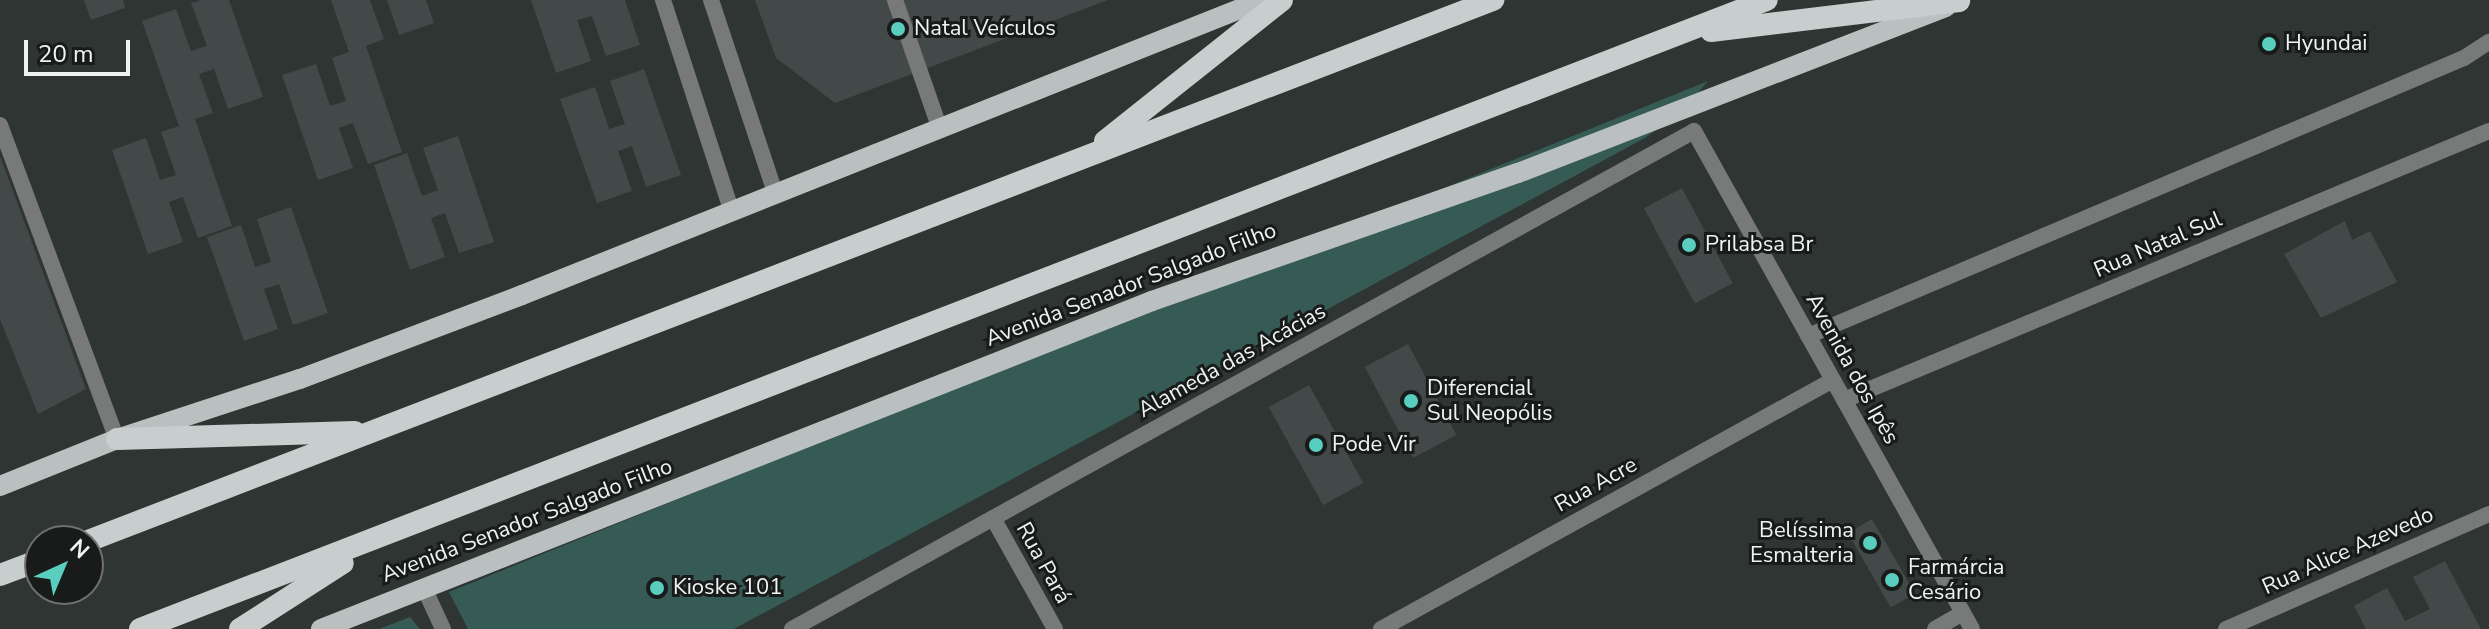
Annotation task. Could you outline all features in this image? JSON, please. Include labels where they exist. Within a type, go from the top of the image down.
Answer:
[{"type":"highway","points":[[1089,154],[1282,0]]},
{"type":"highway","points":[[104,535],[1493,0]]},
{"type":"highway","name":"Avenida Senador Salgado Filho","points":[[140,629],[1767,0]]},
{"type":"highway","points":[[1678,35],[1961,1]]},
{"type":"highway","points":[[117,439],[372,432]]},
{"type":"highway","points":[[240,629],[383,537]]},
{"type":"highway","points":[[0,575],[24,566]]},
{"type":"main road","points":[[0,486],[117,439],[300,379],[776,195],[1262,0]]},
{"type":"main road","name":"Avenida Senador Salgado Filho","points":[[321,629],[1152,301],[1518,173],[1961,1]]},
{"type":"street","points":[[663,0],[732,212]]},
{"type":"street","points":[[711,0],[776,195]]},
{"type":"street","points":[[895,0],[940,129]]},
{"type":"street","points":[[1808,336],[2464,58],[2489,42]]},
{"type":"street","points":[[0,125],[117,439]]},
{"type":"street","name":"Avenida dos Ipês","points":[[1694,131],[1972,629]]},
{"type":"street","name":"Alameda das Acácias","points":[[792,629],[1694,131]]},
{"type":"street","name":"Rua Natal Sul","points":[[1844,400],[2489,131]]},
{"type":"street","name":"Rua Acre","points":[[1381,629],[1833,380]]},
{"type":"street","name":"Rua Alice Azevedo","points":[[2226,629],[2489,514]]},
{"type":"street","name":"Rua Pará","points":[[993,518],[1055,629]]},
{"type":"street","points":[[425,590],[443,629]]},
{"type":"street","points":[[1935,629],[1963,613]]},
{"type":"green space","points":[[1708,81],[1682,112],[1645,138],[734,629],[468,629],[449,592]]},
{"type":"green space","points":[[410,617],[420,629],[379,629]]},
{"type":"building","points":[[84,0],[123,0],[125,8],[91,20]]},
{"type":"building","points":[[229,0],[263,97],[228,109],[214,69],[199,74],[213,113],[195,119],[232,226],[198,238],[183,197],[169,202],[183,242],[148,254],[112,150],[146,138],[160,180],[176,175],[161,132],[179,126],[142,21],[176,9],[191,51],[207,46],[191,3]]},
{"type":"building","points":[[331,0],[370,0],[384,39],[366,46],[402,152],[368,164],[353,123],[339,128],[353,168],[318,180],[282,75],[316,64],[330,106],[346,101],[332,58],[349,52]]},
{"type":"building","points":[[387,0],[426,0],[434,23],[399,35]]},
{"type":"building","points":[[531,0],[625,0],[640,45],[606,56],[592,16],[577,20],[591,61],[556,73]]},
{"type":"building","name":"Natal Veículos","points":[[755,0],[1108,0],[835,103],[776,58]]},
{"type":"building","points":[[644,69],[681,175],[646,187],[632,146],[618,151],[632,191],[597,203],[560,99],[595,87],[609,129],[625,124],[610,81]]},
{"type":"building","points":[[458,136],[494,242],[459,253],[445,213],[431,218],[445,257],[410,270],[374,165],[407,153],[422,196],[438,190],[423,148]]},
{"type":"building","points":[[0,156],[86,389],[38,414],[0,319]]},
{"type":"building","name":"Prilabsa Br","points":[[1682,188],[1733,283],[1695,304],[1644,208]]},
{"type":"building","points":[[291,207],[328,313],[293,325],[279,284],[264,289],[278,329],[244,341],[207,237],[241,225],[255,267],[271,262],[257,219]]},
{"type":"building","points":[[2345,221],[2352,240],[2370,231],[2397,282],[2321,318],[2284,254]]},
{"type":"building","name":"Diferencial Sul Neopólis","points":[[1408,344],[1456,435],[1413,458],[1365,367]]},
{"type":"building","name":"Pode Vir","points":[[1309,385],[1363,483],[1323,505],[1269,407]]},
{"type":"building","points":[[1872,519],[1915,593],[1891,607],[1848,533]]},
{"type":"building","points":[[2445,561],[2481,629],[2366,629],[2354,606],[2387,588],[2405,621],[2430,609],[2413,577]]},
{"type":"place","name":"Natal Veículos","points":[[898,29]]},
{"type":"place","name":"Hyundai","points":[[2269,44]]},
{"type":"place","name":"Prilabsa Br","points":[[1689,245]]},
{"type":"place","name":"Diferencial Sul Neopólis","points":[[1411,401]]},
{"type":"place","name":"Pode Vir","points":[[1316,445]]},
{"type":"place","name":"Belíssima Esmalteria","points":[[1870,543]]},
{"type":"place","name":"Farmárcia Cesário","points":[[1892,580]]},
{"type":"place","name":"Kioske 101","points":[[657,588]]}]
